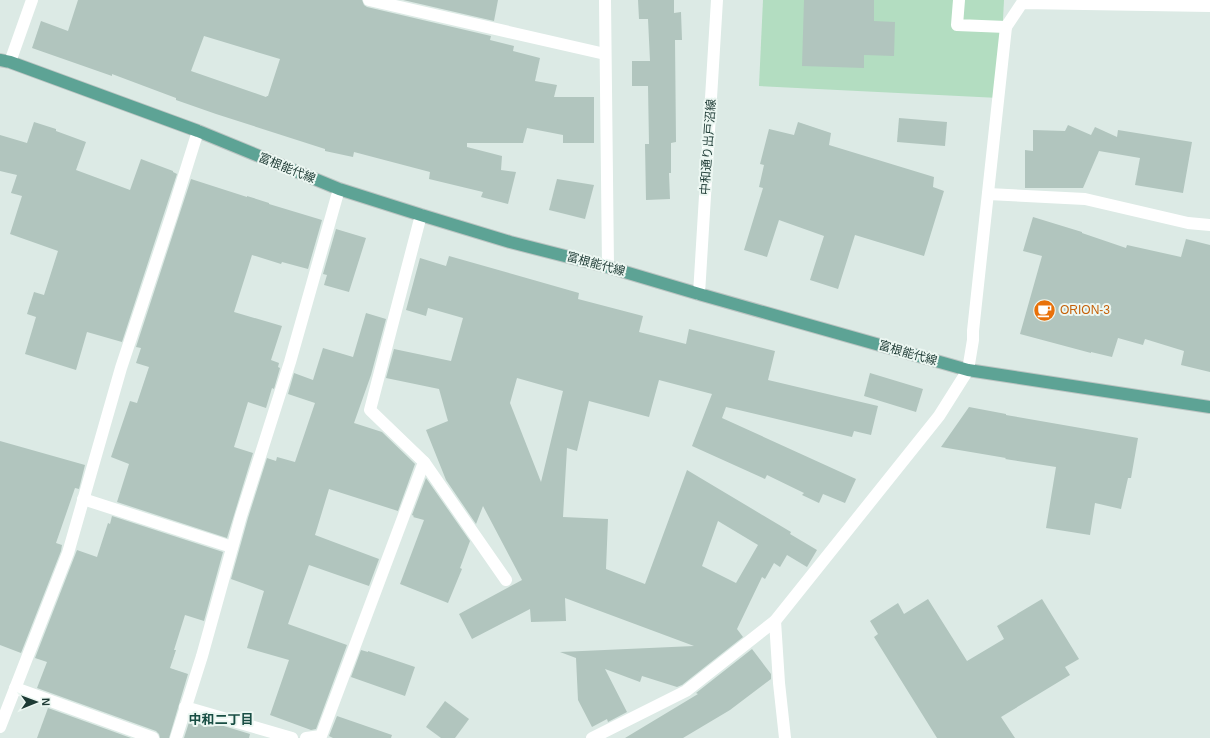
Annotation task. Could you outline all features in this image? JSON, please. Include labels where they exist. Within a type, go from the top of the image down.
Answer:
[{"type":"main road","name":"富根能代線","points":[[5,61],[198,131],[339,189],[510,242],[608,267],[968,370],[1210,407]]},
{"type":"street","points":[[5,61],[32,0]]},
{"type":"street","points":[[369,0],[605,54]]},
{"type":"street","points":[[605,0],[608,267]]},
{"type":"street","name":"中和通り出戸沼線","points":[[699,294],[717,0]]},
{"type":"street","points":[[959,0],[958,25],[1006,27]]},
{"type":"street","points":[[592,738],[686,691],[775,621],[939,416],[968,370],[973,340],[1006,27],[1022,3],[1210,6]]},
{"type":"street","points":[[0,727],[68,552],[121,368],[198,131]]},
{"type":"street","points":[[176,738],[202,656],[232,547],[290,362],[339,189]]},
{"type":"street","points":[[988,194],[1085,199],[1188,223],[1210,225]]},
{"type":"street","points":[[422,215],[370,410],[424,462],[506,580]]},
{"type":"street","points":[[306,738],[321,736],[424,462]]},
{"type":"street","points":[[83,499],[232,547]]},
{"type":"street","points":[[775,621],[779,684],[785,738]]},
{"type":"street","points":[[15,688],[153,738]]},
{"type":"street","points":[[185,707],[292,738]]},
{"type":"green space","points":[[763,0],[1004,0],[999,98],[759,86]]},
{"type":"building","points":[[78,0],[362,0],[364,5],[367,7],[491,36],[490,40],[514,46],[513,51],[540,58],[535,81],[557,85],[554,97],[594,97],[594,143],[563,143],[563,135],[527,128],[523,143],[467,143],[467,147],[502,156],[501,170],[516,172],[508,204],[481,197],[483,192],[429,179],[430,172],[354,152],[353,157],[325,151],[325,149],[176,100],[176,98],[112,74],[112,76],[32,48],[41,21],[68,31]],"holes":[[[204,36],[280,59],[268,96],[266,97],[191,71]]]},
{"type":"building","points":[[403,0],[498,0],[494,21]]},
{"type":"building","points":[[638,0],[674,0],[674,13],[681,12],[682,40],[675,40],[676,142],[671,143],[671,173],[669,173],[670,199],[646,200],[645,144],[649,144],[648,86],[632,86],[632,61],[650,61],[648,19],[639,19]]},
{"type":"building","points":[[804,0],[874,0],[874,21],[895,22],[894,56],[864,55],[864,68],[802,66]]},
{"type":"building","points":[[899,118],[947,122],[945,146],[897,142]]},
{"type":"building","points":[[34,122],[56,129],[56,131],[86,142],[76,170],[130,190],[141,159],[173,171],[177,174],[122,342],[87,332],[76,370],[25,354],[36,317],[27,314],[34,292],[44,295],[58,251],[10,234],[22,196],[11,193],[17,175],[0,171],[0,135],[27,143]]},
{"type":"building","points":[[798,122],[831,133],[829,145],[934,177],[933,187],[944,191],[924,256],[855,235],[838,289],[810,280],[824,236],[779,220],[767,257],[744,250],[763,188],[759,187],[764,165],[760,164],[769,129],[794,135]]},
{"type":"building","points":[[1068,125],[1091,135],[1095,127],[1117,137],[1118,130],[1192,142],[1183,193],[1135,185],[1140,158],[1099,151],[1083,188],[1025,188],[1025,150],[1033,151],[1033,130],[1065,131]]},
{"type":"building","points":[[191,179],[322,220],[308,269],[282,262],[281,264],[252,255],[234,312],[282,326],[271,360],[279,363],[278,367],[280,368],[274,389],[272,388],[266,408],[248,402],[234,447],[253,453],[227,538],[117,502],[129,464],[111,457],[130,401],[137,403],[149,367],[136,363],[141,348],[136,347]]},
{"type":"building","points":[[557,179],[594,185],[585,219],[549,210]]},
{"type":"building","points":[[1033,217],[1082,232],[1126,248],[1127,245],[1181,257],[1186,239],[1210,245],[1210,372],[1181,365],[1184,351],[1145,339],[1143,345],[1118,338],[1112,357],[1091,353],[1020,334],[1042,256],[1023,251]]},
{"type":"building","points":[[336,229],[366,238],[349,292],[324,285],[327,275],[323,274]]},
{"type":"building","points":[[449,256],[579,293],[578,299],[643,316],[639,332],[686,344],[689,329],[775,351],[768,380],[878,406],[871,435],[854,431],[852,437],[726,407],[722,418],[856,479],[845,503],[823,494],[819,503],[802,495],[804,493],[767,475],[765,479],[692,446],[712,394],[659,380],[649,417],[589,401],[577,451],[567,448],[563,517],[608,519],[606,569],[645,584],[687,470],[791,532],[790,534],[817,550],[807,567],[787,555],[780,567],[774,563],[765,579],[762,577],[737,629],[743,637],[682,685],[677,687],[642,676],[640,682],[605,669],[627,712],[608,722],[607,719],[592,727],[578,700],[576,658],[560,652],[694,646],[565,598],[566,621],[531,622],[530,609],[472,639],[459,614],[522,580],[483,506],[476,524],[446,480],[426,430],[448,421],[439,389],[386,378],[394,349],[451,361],[463,318],[428,308],[426,316],[406,310],[420,258],[446,266]],"holes":[[[517,378],[563,391],[541,482],[510,403]],[[718,521],[758,545],[736,583],[702,566]]]},
{"type":"building","points":[[366,313],[386,319],[371,375],[354,423],[382,432],[415,464],[398,511],[329,489],[315,535],[379,559],[369,586],[309,565],[288,624],[347,645],[316,729],[311,730],[270,715],[289,660],[247,648],[264,591],[231,579],[267,458],[276,461],[277,457],[295,462],[315,403],[288,394],[294,373],[313,380],[323,348],[353,357]]},
{"type":"building","points":[[870,373],[923,389],[916,412],[864,396]]},
{"type":"building","points":[[969,407],[1138,438],[1131,478],[1128,478],[1121,509],[1095,503],[1090,535],[1046,528],[1056,467],[941,447]]},
{"type":"building","points":[[0,441],[85,465],[79,489],[75,488],[56,543],[62,545],[61,551],[21,653],[0,645]]},
{"type":"building","points":[[426,478],[470,541],[460,568],[462,569],[448,603],[400,584],[424,520],[413,517],[414,516],[412,515]]},
{"type":"building","points":[[112,516],[223,552],[204,621],[185,615],[174,650],[176,650],[170,668],[188,674],[169,738],[160,738],[156,731],[37,688],[47,662],[35,658],[77,550],[97,557],[108,523],[110,524]]},
{"type":"building","points":[[928,599],[967,661],[1004,639],[997,626],[1042,599],[1079,659],[1065,667],[1070,675],[1001,717],[1015,738],[937,738],[874,637],[878,634],[870,621],[898,603],[904,614]]},
{"type":"building","points":[[752,649],[771,674],[771,679],[730,710],[683,738],[625,738],[698,694],[696,693]]},
{"type":"building","points":[[361,650],[415,667],[405,696],[351,677]]},
{"type":"building","points":[[445,701],[469,719],[455,738],[441,738],[426,727]]},
{"type":"building","points":[[48,708],[131,738],[37,738]]},
{"type":"building","points":[[191,716],[250,734],[249,738],[184,738]]},
{"type":"building","points":[[337,716],[392,735],[391,738],[333,738],[329,736]]},
{"type":"place","name":"ORION-3","points":[[1045,310]]},
{"type":"district","name":"中和二丁目","points":[[221,719]]}]
